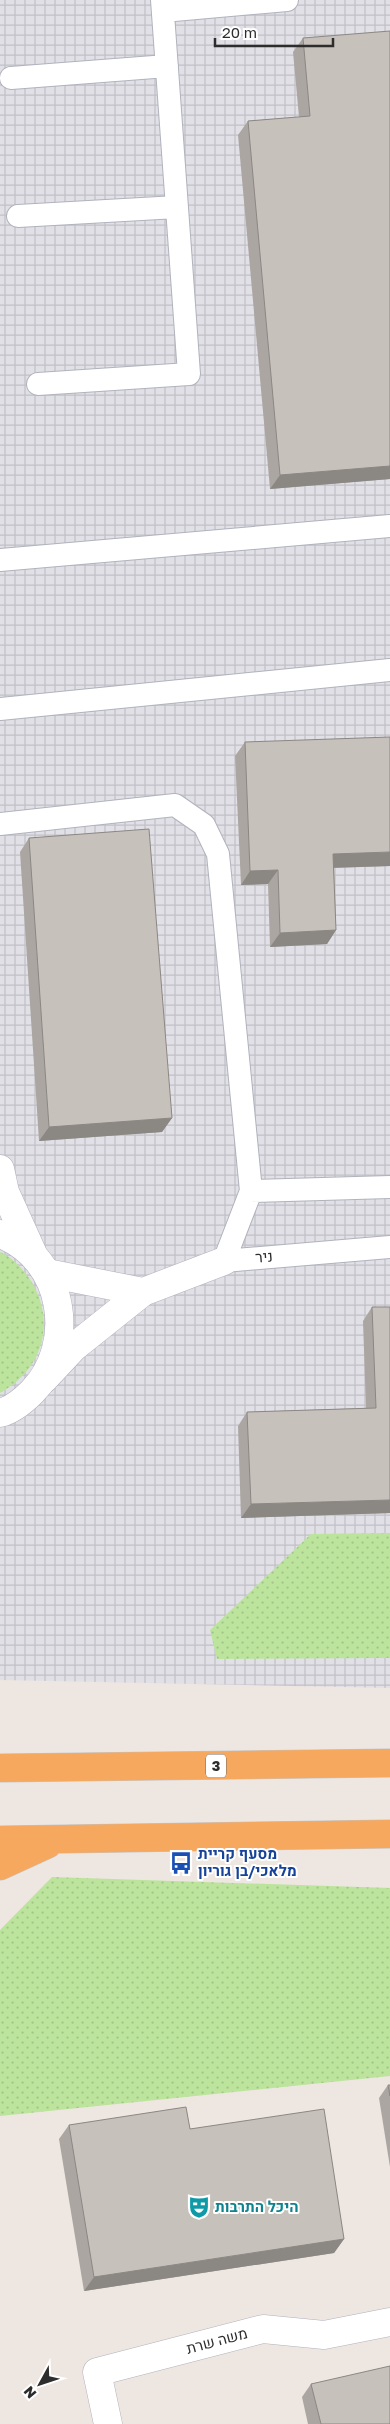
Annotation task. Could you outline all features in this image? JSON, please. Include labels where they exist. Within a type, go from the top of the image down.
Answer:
[{"type":"highway","points":[[0,1748],[42,1768]]},
{"type":"highway","name":"3","points":[[0,1768],[390,1763]]},
{"type":"highway","points":[[0,1840],[390,1834]]},
{"type":"highway","points":[[0,1866],[57,1840]]},
{"type":"street","points":[[0,1169],[5,1192],[58,1300],[61,1329],[55,1357],[42,1382],[25,1400],[0,1413]]},
{"type":"street","points":[[0,1234],[10,1238],[40,1264],[144,1292]]},
{"type":"street","name":"ניר","points":[[42,1382],[74,1347],[144,1292],[224,1260]]},
{"type":"street","name":"משה שרת","points":[[108,2424],[97,2372],[263,2329],[324,2335],[390,2322]]},
{"type":"lane","points":[[38,384],[189,374],[162,5],[286,0]]},
{"type":"lane","points":[[11,78],[167,66]]},
{"type":"lane","points":[[18,216],[177,207]]},
{"type":"lane","points":[[0,560],[390,526]]},
{"type":"lane","points":[[0,709],[390,670]]},
{"type":"lane","points":[[0,824],[176,805],[204,825],[218,854],[251,1191],[224,1260]]},
{"type":"lane","points":[[251,1191],[390,1187]]},
{"type":"lane","name":"ניר","points":[[224,1260],[390,1247]]},
{"type":"shaded area","points":[[0,0],[390,0],[390,1688],[0,1680]]},
{"type":"green space","points":[[0,1252],[17,1264],[31,1281],[39,1297],[44,1329],[35,1359],[26,1372],[0,1393]]},
{"type":"green space","points":[[390,1533],[390,1658],[217,1659],[210,1630],[311,1534]]},
{"type":"green space","points":[[52,1877],[390,1888],[390,2076],[0,2116],[0,1930]]},
{"type":"building","points":[[390,31],[390,466],[280,475],[248,121],[310,116],[303,38]]},
{"type":"building","points":[[390,737],[390,852],[333,854],[336,930],[280,933],[278,870],[250,871],[245,742]]},
{"type":"building","points":[[149,829],[172,1118],[49,1127],[29,838]]},
{"type":"building","points":[[372,1307],[390,1307],[390,1500],[251,1504],[247,1412],[376,1408]]},
{"type":"building","name":"היכל התרבות","points":[[186,2107],[190,2129],[324,2109],[344,2239],[94,2277],[69,2125]]},
{"type":"building","points":[[390,2366],[390,2424],[321,2424],[311,2384]]},
{"type":"place","name":"מסעף קריית מלאכי/בן גוריון","points":[[181,1863]]},
{"type":"place","name":"היכל התרבות","points":[[199,2207]]}]
